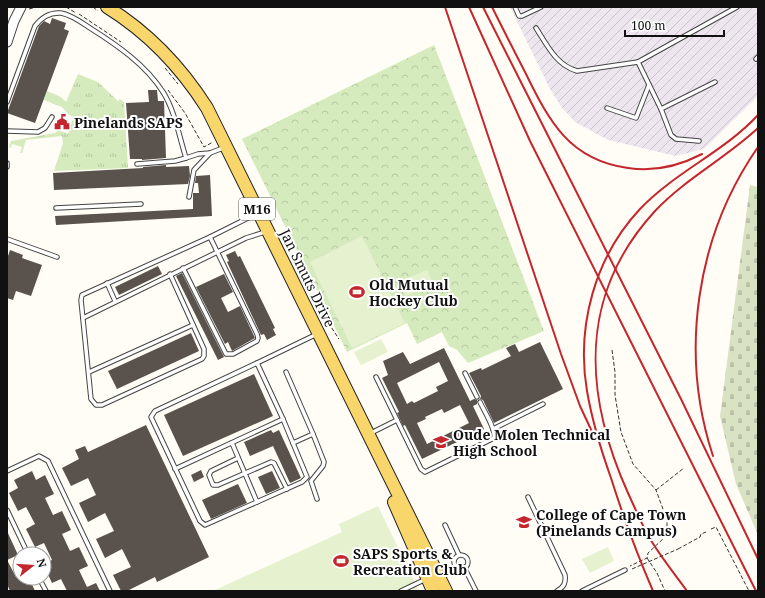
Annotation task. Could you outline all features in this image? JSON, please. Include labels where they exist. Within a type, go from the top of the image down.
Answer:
[{"type":"main road","name":"Jan Smuts Drive","points":[[105,10],[144,33],[178,67],[204,104],[224,148],[259,213],[369,437],[390,475],[446,591]]},
{"type":"main road","name":"Jan Smuts Drive","points":[[369,437],[384,480],[433,591]]},
{"type":"street","points":[[7,42],[14,21],[23,8]]},
{"type":"lane","points":[[515,7],[519,16],[522,16],[541,7]]},
{"type":"lane","points":[[536,28],[557,60],[571,69],[578,71],[638,62],[737,7]]},
{"type":"lane","points":[[7,102],[35,26],[44,17],[52,14],[60,13],[70,16],[112,41],[128,54],[153,79],[168,100],[186,158]]},
{"type":"lane","points":[[638,62],[661,109],[671,135],[676,139],[699,141]]},
{"type":"lane","points":[[661,109],[715,82]]},
{"type":"lane","points":[[607,108],[636,118],[649,85]]},
{"type":"lane","points":[[7,131],[38,132],[45,128],[52,117]]},
{"type":"lane","points":[[138,164],[175,161],[198,154],[210,153],[224,148]]},
{"type":"lane","points":[[189,197],[194,170],[210,153]]},
{"type":"lane","points":[[56,208],[141,204]]},
{"type":"lane","points":[[170,274],[205,352],[204,356],[202,359],[100,405],[94,403],[92,399],[81,300],[82,295],[259,213]]},
{"type":"lane","points":[[83,318],[246,238],[268,231]]},
{"type":"lane","points":[[183,268],[223,351],[229,355],[255,344],[258,338],[210,237]]},
{"type":"lane","points":[[7,239],[57,257]]},
{"type":"lane","points":[[107,284],[115,301]]},
{"type":"lane","points":[[89,372],[193,325]]},
{"type":"lane","points":[[256,363],[293,442],[306,477],[302,482],[205,525],[200,521],[151,421],[152,414],[256,363],[318,334]]},
{"type":"lane","points":[[286,372],[324,462],[323,466],[311,482],[316,499]]},
{"type":"lane","points":[[465,372],[477,397]]},
{"type":"lane","points":[[376,377],[421,469],[425,472],[492,440],[495,436],[493,429],[480,402]]},
{"type":"lane","points":[[493,429],[544,404]]},
{"type":"lane","points":[[175,470],[283,420]]},
{"type":"lane","points":[[369,437],[397,420]]},
{"type":"lane","points":[[293,442],[313,434]]},
{"type":"lane","points":[[232,443],[257,502]]},
{"type":"lane","points":[[7,472],[39,456],[48,461],[110,591]]},
{"type":"lane","points":[[238,458],[211,471],[209,475],[215,486],[273,462],[287,489]]},
{"type":"lane","points":[[528,496],[565,575],[566,580],[564,585],[557,591]]},
{"type":"lane","points":[[7,510],[24,546]]},
{"type":"lane","points":[[445,525],[459,555]]},
{"type":"lane","points":[[459,555],[463,555],[468,561],[464,568]]},
{"type":"lane","points":[[459,555],[454,560],[455,564],[457,567],[464,568]]},
{"type":"lane","points":[[464,568],[476,591]]},
{"type":"lane","points":[[582,591],[625,570]]},
{"type":"lane","points":[[401,591],[427,578]]},
{"type":"path","points":[[23,8],[31,9],[37,7]]},
{"type":"path","points":[[92,7],[105,10]]},
{"type":"path","points":[[164,67],[178,84]]},
{"type":"path","points":[[204,147],[217,140],[224,148]]},
{"type":"path","points":[[311,307],[316,304],[339,339]]},
{"type":"path","points":[[612,350],[615,372],[615,395],[621,432],[633,464],[656,490],[665,516],[667,530],[664,538],[648,553],[647,558],[665,591]]},
{"type":"path","points":[[656,490],[684,468]]},
{"type":"path","points":[[711,529],[716,527],[749,591]]},
{"type":"path","points":[[632,569],[678,549],[706,532]]},
{"type":"path","points":[[625,570],[632,564],[647,558]]},
{"type":"shaded area","points":[[510,7],[758,7],[758,96],[704,149],[676,156],[608,140],[575,122],[562,108],[550,89]]},
{"type":"green space","points":[[434,45],[544,331],[468,363],[457,350],[449,346],[442,332],[417,344],[407,323],[347,352],[242,139]]},
{"type":"green space","points":[[78,74],[98,82],[118,101],[120,99],[124,102],[128,168],[54,171],[63,143],[62,136],[26,140],[22,153],[20,153],[22,147],[12,144],[11,148],[9,147],[11,141],[55,133],[59,130],[68,134],[73,118],[62,107],[44,100],[47,91],[61,97],[66,102]]},
{"type":"green space","points":[[750,185],[758,187],[758,535],[736,484],[720,416]]},
{"type":"green space","name":"Old Mutual Hockey Club","points":[[362,236],[405,323],[352,348],[310,262]]},
{"type":"green space","points":[[427,270],[433,283],[406,296],[399,282]]},
{"type":"green space","points":[[381,339],[388,352],[361,365],[354,352]]},
{"type":"green space","name":"SAPS Sports & Recreation Club","points":[[378,506],[419,591],[213,591],[342,532],[339,524]]},
{"type":"green space","points":[[608,547],[614,561],[590,573],[582,559]]},
{"type":"building","points":[[52,18],[66,23],[64,29],[69,31],[35,123],[7,113],[39,26],[44,21],[50,24]]},
{"type":"building","points":[[148,90],[157,90],[158,101],[164,101],[166,158],[142,160],[130,159],[126,103],[149,102]]},
{"type":"building","points":[[166,165],[166,167],[189,166],[190,176],[188,184],[54,190],[53,173],[143,168]]},
{"type":"building","points":[[210,175],[212,216],[56,225],[55,216],[193,209],[193,193],[199,193],[198,183],[195,183],[196,176]]},
{"type":"building","points":[[10,250],[23,255],[22,258],[42,265],[31,296],[16,291],[13,300],[7,298],[7,259]]},
{"type":"building","points":[[235,251],[238,257],[240,256],[275,328],[273,329],[276,335],[267,340],[264,334],[261,335],[227,262],[229,261],[226,255]]},
{"type":"building","points":[[158,266],[162,274],[119,295],[115,287]]},
{"type":"building","points":[[182,273],[224,357],[218,360],[176,276]]},
{"type":"building","points":[[224,274],[233,292],[221,298],[228,312],[240,306],[255,338],[232,351],[228,342],[225,344],[196,287]]},
{"type":"building","points":[[191,333],[199,351],[117,389],[108,371]]},
{"type":"building","points":[[540,342],[563,389],[494,423],[483,400],[480,399],[481,396],[469,373],[481,368],[482,370],[511,356],[506,348],[515,344],[519,352]]},
{"type":"building","points":[[444,348],[470,401],[474,399],[477,400],[477,404],[473,406],[484,429],[422,459],[405,425],[403,426],[397,413],[399,412],[382,378],[388,375],[383,361],[403,352],[410,364]],"holes":[[[439,362],[448,381],[436,387],[438,391],[414,403],[412,401],[407,404],[397,383]],[[460,405],[469,423],[427,444],[417,423],[426,419],[425,417],[442,409],[444,413]]]},
{"type":"building","points":[[254,374],[273,416],[183,456],[164,415]]},
{"type":"building","points":[[146,425],[209,557],[157,582],[155,577],[127,591],[121,591],[113,575],[131,567],[122,549],[105,558],[96,539],[114,531],[105,513],[88,522],[79,503],[96,495],[88,478],[71,486],[62,468],[79,459],[75,450],[85,446],[88,452]]},
{"type":"building","points":[[271,430],[273,433],[279,430],[301,478],[290,483],[273,446],[250,456],[244,442]]},
{"type":"building","points":[[201,470],[204,477],[194,482],[191,475]]},
{"type":"building","points":[[32,471],[36,480],[45,475],[54,494],[45,498],[53,515],[62,511],[71,530],[62,534],[70,551],[79,547],[88,566],[79,570],[87,587],[96,583],[100,591],[67,591],[61,579],[52,583],[52,546],[45,546],[44,543],[34,546],[26,529],[35,524],[26,507],[18,511],[9,493],[18,488],[14,480]]},
{"type":"building","points":[[272,471],[280,488],[266,494],[258,477]]},
{"type":"building","points":[[238,484],[247,503],[211,519],[202,500]]},
{"type":"building","points":[[7,531],[14,546],[12,546],[12,558],[7,560]]},
{"type":"building","points":[[7,560],[12,569],[12,586],[33,586],[35,591],[10,591],[7,584]]},
{"type":"railway","points":[[445,7],[561,354],[580,406],[594,436]]},
{"type":"railway","points":[[469,7],[530,141],[756,591]]},
{"type":"railway","points":[[483,7],[681,399],[758,559]]},
{"type":"railway","points":[[492,7],[543,107],[563,135],[590,157],[608,164],[628,168],[647,169],[675,165],[702,154]]},
{"type":"railway","points":[[653,591],[620,506],[600,446],[591,413],[584,366],[584,342],[592,294],[611,249],[624,228],[640,209],[668,184],[730,140],[758,115]]},
{"type":"railway","points":[[687,591],[646,532],[613,456],[603,420],[597,383],[596,347],[601,312],[612,277],[630,244],[655,211],[679,189],[746,139],[758,128]]},
{"type":"railway","points":[[713,456],[703,417],[697,377],[696,336],[700,296],[708,257],[720,218],[737,182],[758,147]]},
{"type":"place","name":"Pinelands SAPS","points":[[62,122]]},
{"type":"place","name":"Old Mutual Hockey Club","points":[[357,292]]},
{"type":"place","name":"Oude Molen Technical High School","points":[[441,442]]},
{"type":"place","name":"College of Cape Town (Pinelands Campus)","points":[[524,522]]},
{"type":"place","name":"SAPS Sports & Recreation Club","points":[[341,561]]}]
